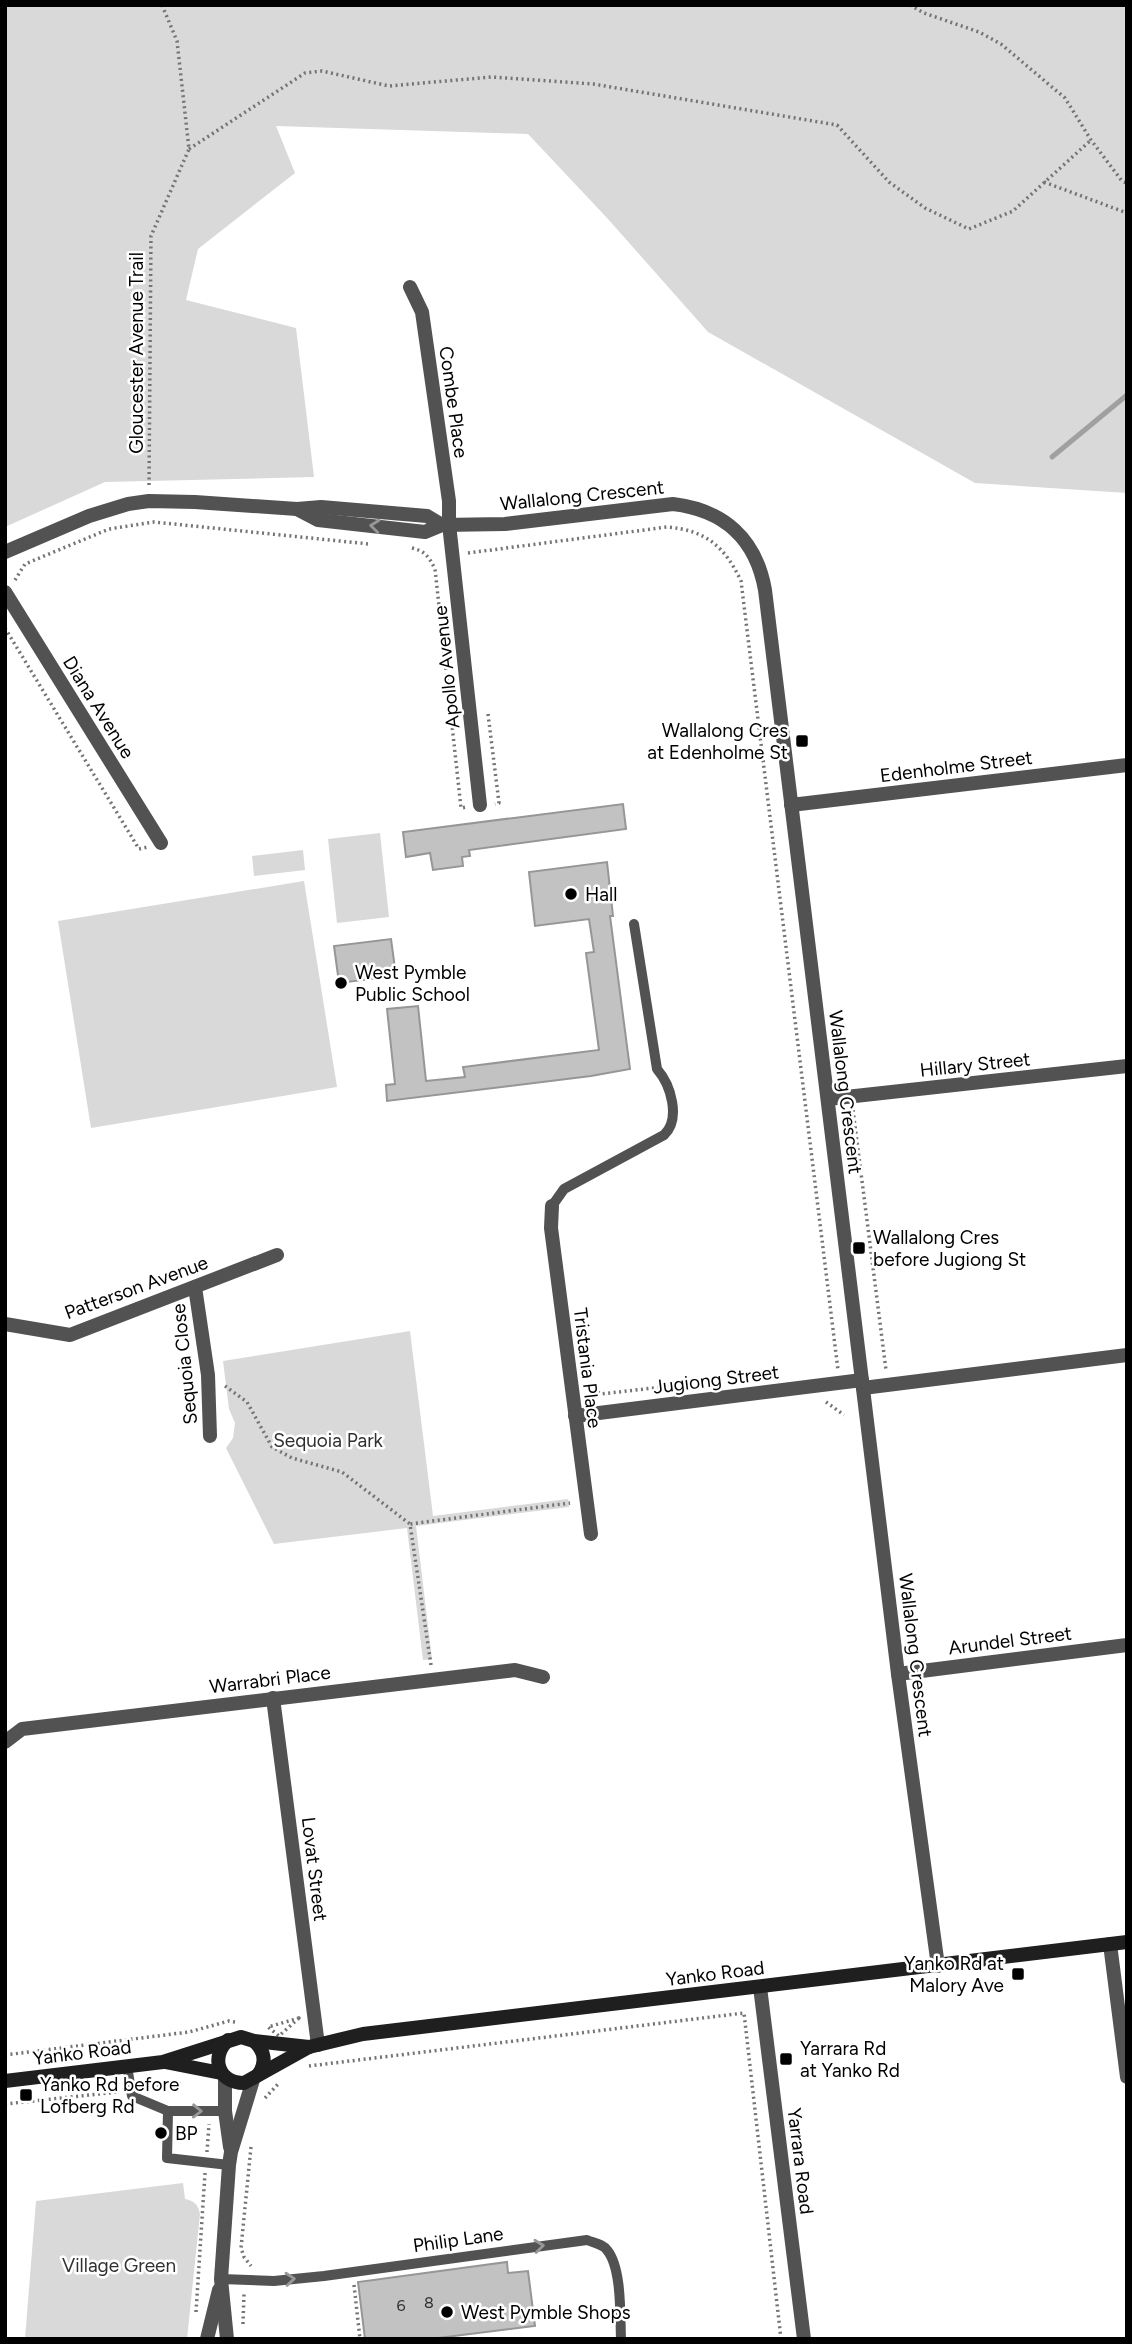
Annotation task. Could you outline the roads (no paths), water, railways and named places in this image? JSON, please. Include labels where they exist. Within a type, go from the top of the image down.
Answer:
[{"type":"main road","name":"Yanko Road","points":[[163,2062],[223,2075],[239,2084],[256,2078],[313,2046],[363,2034],[1127,1942]]},
{"type":"main road","name":"Yanko Road","points":[[5,2081],[163,2062],[241,2037],[254,2041],[313,2046]]},
{"type":"main road","points":[[223,2075],[218,2065],[218,2055],[228,2040]]},
{"type":"main road","points":[[254,2041],[264,2055],[263,2068],[256,2078]]},
{"type":"street","name":"Combe Place","points":[[410,287],[422,312],[449,501],[445,525]]},
{"type":"street","name":"Wallalong Crescent","points":[[5,552],[89,516],[128,504],[149,501],[297,509],[321,507],[428,516],[445,525],[505,524],[673,504],[708,512],[724,522],[743,538],[757,559],[762,575],[898,1674],[938,1966]]},
{"type":"street","name":"Apollo Avenue","points":[[445,525],[480,805]]},
{"type":"street","name":"Diana Avenue","points":[[5,592],[161,843]]},
{"type":"street","name":"Edenholme Street","points":[[791,805],[1127,765]]},
{"type":"street","name":"Hillary Street","points":[[828,1099],[1127,1066]]},
{"type":"street","name":"Tristania Place","points":[[552,1206],[551,1228],[591,1534]]},
{"type":"street","name":"Patterson Avenue","points":[[5,1324],[70,1335],[277,1255]]},
{"type":"street","name":"Sequoia Close","points":[[195,1287],[208,1375],[210,1436]]},
{"type":"street","name":"Jugiong Street","points":[[575,1416],[1127,1355]]},
{"type":"street","name":"Arundel Street","points":[[898,1674],[1127,1645]]},
{"type":"street","name":"Warrabri Place","points":[[5,1742],[22,1729],[273,1698],[515,1670],[542,1677]]},
{"type":"street","name":"Lovat Street","points":[[273,1698],[313,2046]]},
{"type":"street","points":[[1110,1944],[1127,2077]]},
{"type":"street","name":"Yarrara Road","points":[[760,1987],[804,2339]]},
{"type":"street","points":[[208,2339],[221,2279],[230,2159],[223,2075]]},
{"type":"street","points":[[230,2159],[256,2078]]},
{"type":"street","points":[[221,2279],[227,2339]]},
{"type":"lane","points":[[552,1206],[564,1189],[664,1135],[671,1128],[674,1118],[666,1080],[657,1069],[634,923]]},
{"type":"lane","points":[[127,2066],[132,2096],[169,2111],[225,2111]]},
{"type":"lane","points":[[169,2111],[167,2158],[230,2159]]},
{"type":"lane","name":"Philip Lane","points":[[221,2279],[274,2281],[587,2240],[606,2247],[612,2259],[617,2278],[621,2339]]},
{"type":"waterway","points":[[1052,457],[1127,395]]},
{"type":"place","name":"Wallalong Cres at Edenholme St","points":[[802,741]]},
{"type":"place","name":"Hall","points":[[571,894]]},
{"type":"place","name":"West Pymble Public School","points":[[341,983]]},
{"type":"place","name":"Wallalong Cres before Jugiong St","points":[[859,1248]]},
{"type":"place","name":"Yanko Rd at Malory Ave","points":[[1018,1974]]},
{"type":"place","name":"Yarrara Rd at Yanko Rd","points":[[786,2059]]},
{"type":"place","name":"Yanko Rd before Lofberg Rd","points":[[26,2095]]},
{"type":"place","name":"BP","points":[[161,2133]]},
{"type":"place","name":"West Pymble Shops","points":[[447,2312]]},
{"type":"park label","name":"Sequoia Park","points":[[328,1440]]},
{"type":"park label","name":"Village Green","points":[[119,2265]]}]
